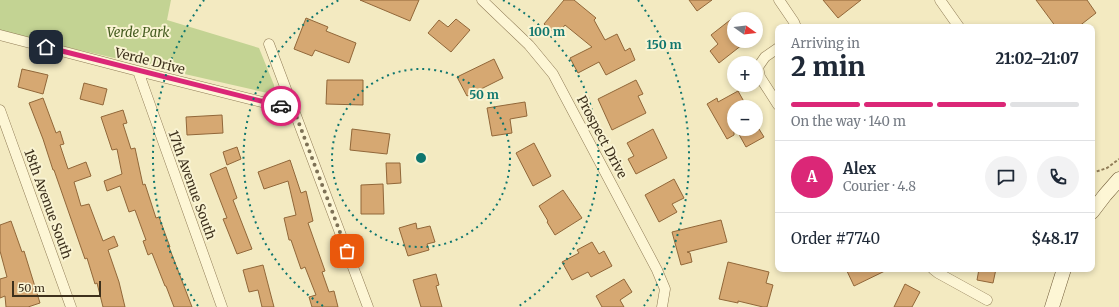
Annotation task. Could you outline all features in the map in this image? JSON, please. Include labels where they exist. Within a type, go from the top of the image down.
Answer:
[{"type":"main road","points":[[1095,208],[1119,179]]},
{"type":"main road","points":[[1052,307],[1063,272]]},
{"type":"street","name":"Prospect Drive","points":[[482,0],[529,45],[553,74],[657,270],[664,289],[662,307]]},
{"type":"street","points":[[779,0],[795,24]]},
{"type":"street","points":[[940,0],[957,24]]},
{"type":"street","name":"Verde Drive","points":[[0,35],[294,110]]},
{"type":"street","points":[[269,44],[368,307]]},
{"type":"street","points":[[775,50],[765,57],[758,67],[760,77],[775,100]]},
{"type":"street","name":"17th Avenue South","points":[[138,71],[222,307]]},
{"type":"street","name":"18th Avenue South","points":[[0,110],[71,307]]},
{"type":"street","points":[[937,272],[987,300]]},
{"type":"path","points":[[1095,172],[1107,168],[1119,159]]},
{"type":"green space","name":"Verde Park","points":[[0,0],[171,0],[167,20],[259,48],[275,91],[272,94],[0,32]]},
{"type":"building","points":[[360,0],[419,0],[410,21]]},
{"type":"building","points":[[564,0],[574,0],[596,18],[594,20],[605,40],[617,34],[625,51],[630,48],[635,60],[606,75],[599,62],[578,73],[570,58],[592,47],[565,25],[557,35],[544,24]]},
{"type":"building","points":[[689,0],[712,0],[697,11]]},
{"type":"building","points":[[823,0],[861,0],[838,18]]},
{"type":"building","points":[[1036,0],[1087,0],[1096,13],[1082,24],[1054,24]]},
{"type":"building","points":[[306,18],[328,27],[326,31],[356,43],[349,63],[315,50],[312,56],[294,49]]},
{"type":"building","points":[[456,19],[470,30],[451,52],[428,33],[439,20],[448,27]]},
{"type":"building","points":[[727,22],[727,48],[738,48],[719,63],[710,51],[718,44],[711,35]]},
{"type":"building","points":[[494,59],[503,78],[467,96],[457,77]]},
{"type":"building","points":[[22,69],[48,75],[43,94],[18,87]]},
{"type":"building","points":[[327,80],[363,80],[363,105],[326,104]]},
{"type":"building","points":[[636,80],[643,94],[638,96],[646,113],[612,130],[598,99]]},
{"type":"building","points":[[84,83],[107,89],[103,105],[80,99]]},
{"type":"building","points":[[736,92],[739,92],[743,100],[727,100],[727,136],[732,136],[727,139],[707,104],[717,98],[718,102]]},
{"type":"building","points":[[43,98],[56,133],[60,131],[64,144],[60,145],[68,169],[86,162],[91,176],[74,182],[81,206],[89,204],[103,241],[114,236],[118,246],[108,250],[119,282],[125,307],[103,307],[97,283],[95,284],[87,258],[85,259],[29,103]]},
{"type":"building","points":[[525,102],[527,116],[510,119],[512,133],[492,136],[487,108]]},
{"type":"building","points":[[123,110],[127,123],[123,124],[131,149],[135,148],[143,185],[145,184],[156,218],[159,217],[192,307],[174,307],[152,253],[148,255],[143,241],[146,240],[135,210],[129,212],[120,186],[107,191],[104,181],[122,174],[117,149],[112,150],[101,117]]},
{"type":"building","points":[[222,115],[223,133],[187,135],[186,117]]},
{"type":"building","points":[[352,129],[390,134],[387,154],[350,150]]},
{"type":"building","points":[[653,129],[667,158],[636,174],[628,159],[634,156],[627,143]]},
{"type":"building","points":[[763,135],[764,137],[746,147],[740,136]]},
{"type":"building","points":[[534,143],[551,176],[533,186],[516,153]]},
{"type":"building","points":[[237,147],[241,159],[227,165],[223,152]]},
{"type":"building","points":[[290,160],[301,193],[306,191],[313,221],[308,223],[325,271],[322,272],[329,292],[334,291],[338,307],[312,307],[309,297],[316,295],[305,267],[301,269],[291,240],[289,240],[284,218],[296,215],[288,181],[264,189],[258,172]]},
{"type":"building","points":[[386,163],[400,163],[401,183],[387,184]]},
{"type":"building","points":[[226,167],[237,198],[233,200],[252,249],[237,254],[223,219],[227,218],[210,174]]},
{"type":"building","points":[[674,179],[684,198],[672,204],[677,212],[659,222],[645,195]]},
{"type":"building","points":[[383,184],[384,214],[361,214],[361,185]]},
{"type":"building","points":[[563,190],[582,218],[555,235],[539,206]]},
{"type":"building","points":[[721,220],[727,242],[687,252],[690,253],[692,262],[681,265],[672,232]]},
{"type":"building","points":[[11,221],[22,252],[24,251],[40,303],[28,307],[6,307],[5,296],[0,298],[0,279],[7,277],[0,251],[0,225]]},
{"type":"building","points":[[416,223],[417,229],[430,226],[435,242],[427,244],[429,250],[408,256],[399,228]]},
{"type":"building","points":[[592,242],[599,254],[604,251],[612,266],[591,277],[588,272],[572,280],[562,262],[579,253],[577,250]]},
{"type":"building","points":[[728,262],[769,272],[766,283],[773,285],[767,307],[719,299]]},
{"type":"building","points":[[263,265],[274,307],[262,307],[258,290],[249,292],[243,270]]},
{"type":"building","points":[[847,272],[883,272],[854,286]]},
{"type":"building","points":[[978,272],[995,272],[993,283],[977,280]]},
{"type":"building","points":[[436,274],[439,285],[436,286],[442,307],[421,307],[413,280]]},
{"type":"building","points":[[624,279],[632,292],[620,300],[624,307],[602,307],[596,296]]},
{"type":"building","points":[[905,284],[920,292],[912,307],[894,307]]},
{"type":"way so far","points":[[281,106],[294,110],[347,251]]},
{"type":"route","points":[[46,47],[281,106]]}]
